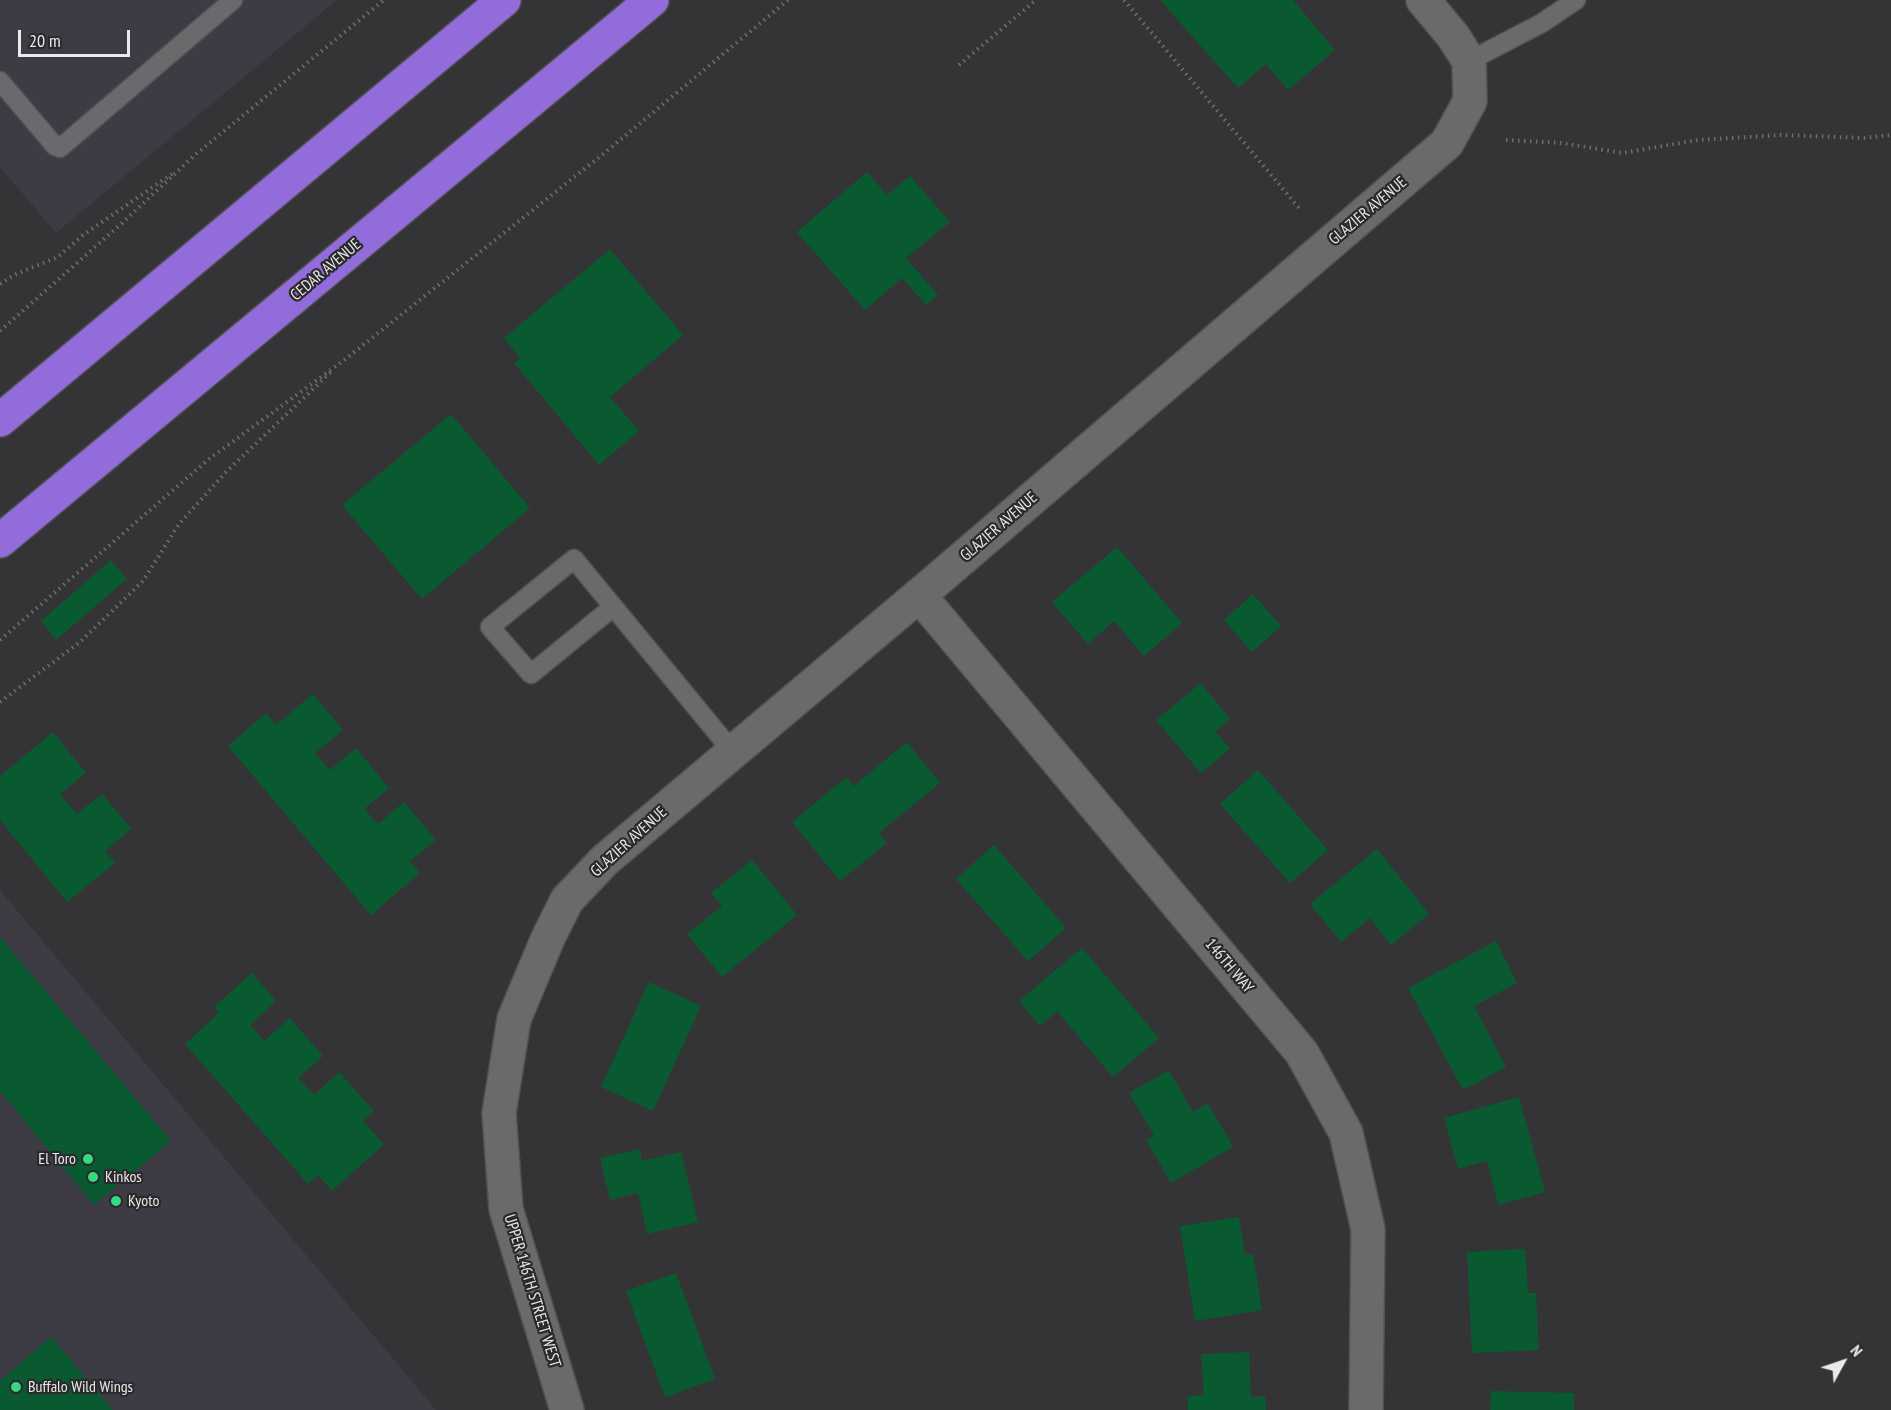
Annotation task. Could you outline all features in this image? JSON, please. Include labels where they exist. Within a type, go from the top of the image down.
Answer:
[{"type":"highway","points":[[0,420],[504,0]]},
{"type":"highway","name":"CEDAR AVENUE","points":[[0,541],[652,0]]},
{"type":"street","points":[[1423,0],[1453,36],[1469,61]]},
{"type":"street","name":"GLAZIER AVENUE","points":[[538,962],[567,900],[605,860],[919,595],[1447,143],[1470,100],[1469,61]]},
{"type":"street","name":"146TH WAY","points":[[919,595],[1302,1053],[1346,1133],[1368,1229],[1366,1410]]},
{"type":"street","name":"UPPER 146TH STREET WEST","points":[[538,962],[513,1019],[499,1113],[506,1209],[567,1410]]},
{"type":"lane","points":[[0,81],[55,146],[60,148],[233,0]]},
{"type":"lane","points":[[1469,61],[1542,23],[1576,0]]},
{"type":"lane","points":[[613,607],[531,674],[490,627],[574,559],[733,752]]},
{"type":"path","points":[[0,331],[185,165],[384,0]]},
{"type":"path","points":[[0,640],[209,459],[343,362],[602,155],[788,0]]},
{"type":"path","points":[[959,65],[1036,0]]},
{"type":"path","points":[[1124,0],[1299,208]]},
{"type":"path","points":[[1506,140],[1562,143],[1622,153],[1698,140],[1781,135],[1864,138],[1891,135]]},
{"type":"path","points":[[0,284],[15,275],[58,257],[83,236],[185,165]]},
{"type":"path","points":[[0,702],[80,642],[143,581],[178,524],[226,472],[343,362]]},
{"type":"shaded area","points":[[0,0],[337,0],[56,233],[0,167]]},
{"type":"shaded area","points":[[0,890],[436,1410],[0,1410]]},
{"type":"building","points":[[1160,0],[1293,0],[1335,50],[1288,90],[1266,64],[1238,88]]},
{"type":"building","points":[[867,172],[887,195],[910,176],[950,222],[906,258],[938,295],[926,305],[902,278],[865,310],[797,232]]},
{"type":"building","points":[[610,249],[683,335],[610,397],[639,431],[599,465],[514,363],[520,358],[504,338]]},
{"type":"building","points":[[451,414],[530,508],[422,599],[342,505]]},
{"type":"building","points":[[1117,547],[1182,623],[1144,656],[1114,621],[1088,644],[1052,602]]},
{"type":"building","points":[[111,560],[127,579],[56,640],[41,621]]},
{"type":"building","points":[[1253,594],[1281,626],[1252,652],[1224,620]]},
{"type":"building","points":[[1201,683],[1230,719],[1215,731],[1230,749],[1201,773],[1156,720]]},
{"type":"building","points":[[313,694],[343,730],[315,753],[330,770],[356,748],[389,788],[364,809],[378,824],[404,802],[436,840],[410,861],[420,873],[371,915],[228,746],[266,713],[276,725]]},
{"type":"building","points":[[53,732],[86,773],[60,794],[77,814],[102,794],[131,829],[105,851],[115,863],[67,902],[0,820],[0,776]]},
{"type":"building","points":[[907,742],[940,783],[879,833],[887,843],[840,881],[792,822],[847,777],[854,786]]},
{"type":"building","points":[[1258,770],[1328,850],[1290,883],[1220,804]]},
{"type":"building","points":[[994,845],[1066,928],[1028,961],[956,879]]},
{"type":"building","points":[[1377,849],[1429,914],[1391,945],[1370,918],[1341,942],[1310,904]]},
{"type":"building","points":[[752,860],[797,915],[722,977],[687,934],[722,906],[711,893]]},
{"type":"building","points":[[0,937],[171,1141],[94,1205],[0,1091]]},
{"type":"building","points":[[1496,941],[1517,983],[1474,1006],[1506,1067],[1463,1090],[1408,988]]},
{"type":"building","points":[[1082,948],[1159,1038],[1113,1077],[1057,1011],[1040,1026],[1019,1001]]},
{"type":"building","points":[[252,973],[276,1001],[250,1025],[264,1041],[290,1018],[323,1056],[298,1078],[314,1095],[339,1072],[374,1111],[363,1121],[384,1144],[332,1191],[318,1175],[308,1184],[185,1044],[219,1013],[214,1007]]},
{"type":"building","points":[[649,982],[701,1006],[653,1111],[601,1087]]},
{"type":"building","points":[[1169,1070],[1193,1112],[1208,1103],[1233,1147],[1171,1183],[1146,1140],[1154,1135],[1129,1093]]},
{"type":"building","points":[[1519,1097],[1545,1192],[1498,1205],[1487,1161],[1458,1169],[1444,1118]]},
{"type":"building","points":[[640,1149],[642,1161],[681,1152],[698,1222],[647,1234],[638,1193],[610,1200],[600,1158]]},
{"type":"building","points":[[1239,1217],[1245,1255],[1253,1254],[1262,1310],[1195,1321],[1180,1226]]},
{"type":"building","points":[[1525,1249],[1528,1293],[1536,1293],[1539,1350],[1472,1353],[1467,1252]]},
{"type":"building","points":[[676,1273],[715,1379],[665,1397],[626,1291]]},
{"type":"building","points":[[51,1337],[113,1410],[0,1410],[0,1381]]},
{"type":"building","points":[[1249,1352],[1251,1397],[1265,1396],[1266,1410],[1188,1410],[1187,1396],[1204,1395],[1201,1354]]},
{"type":"building","points":[[1491,1391],[1574,1393],[1574,1410],[1490,1410]]},
{"type":"place","name":"El Toro","points":[[88,1159]]},
{"type":"place","name":"Kinkos","points":[[93,1177]]},
{"type":"place","name":"Kyoto","points":[[116,1201]]},
{"type":"place","name":"Buffalo Wild Wings","points":[[16,1387]]}]
